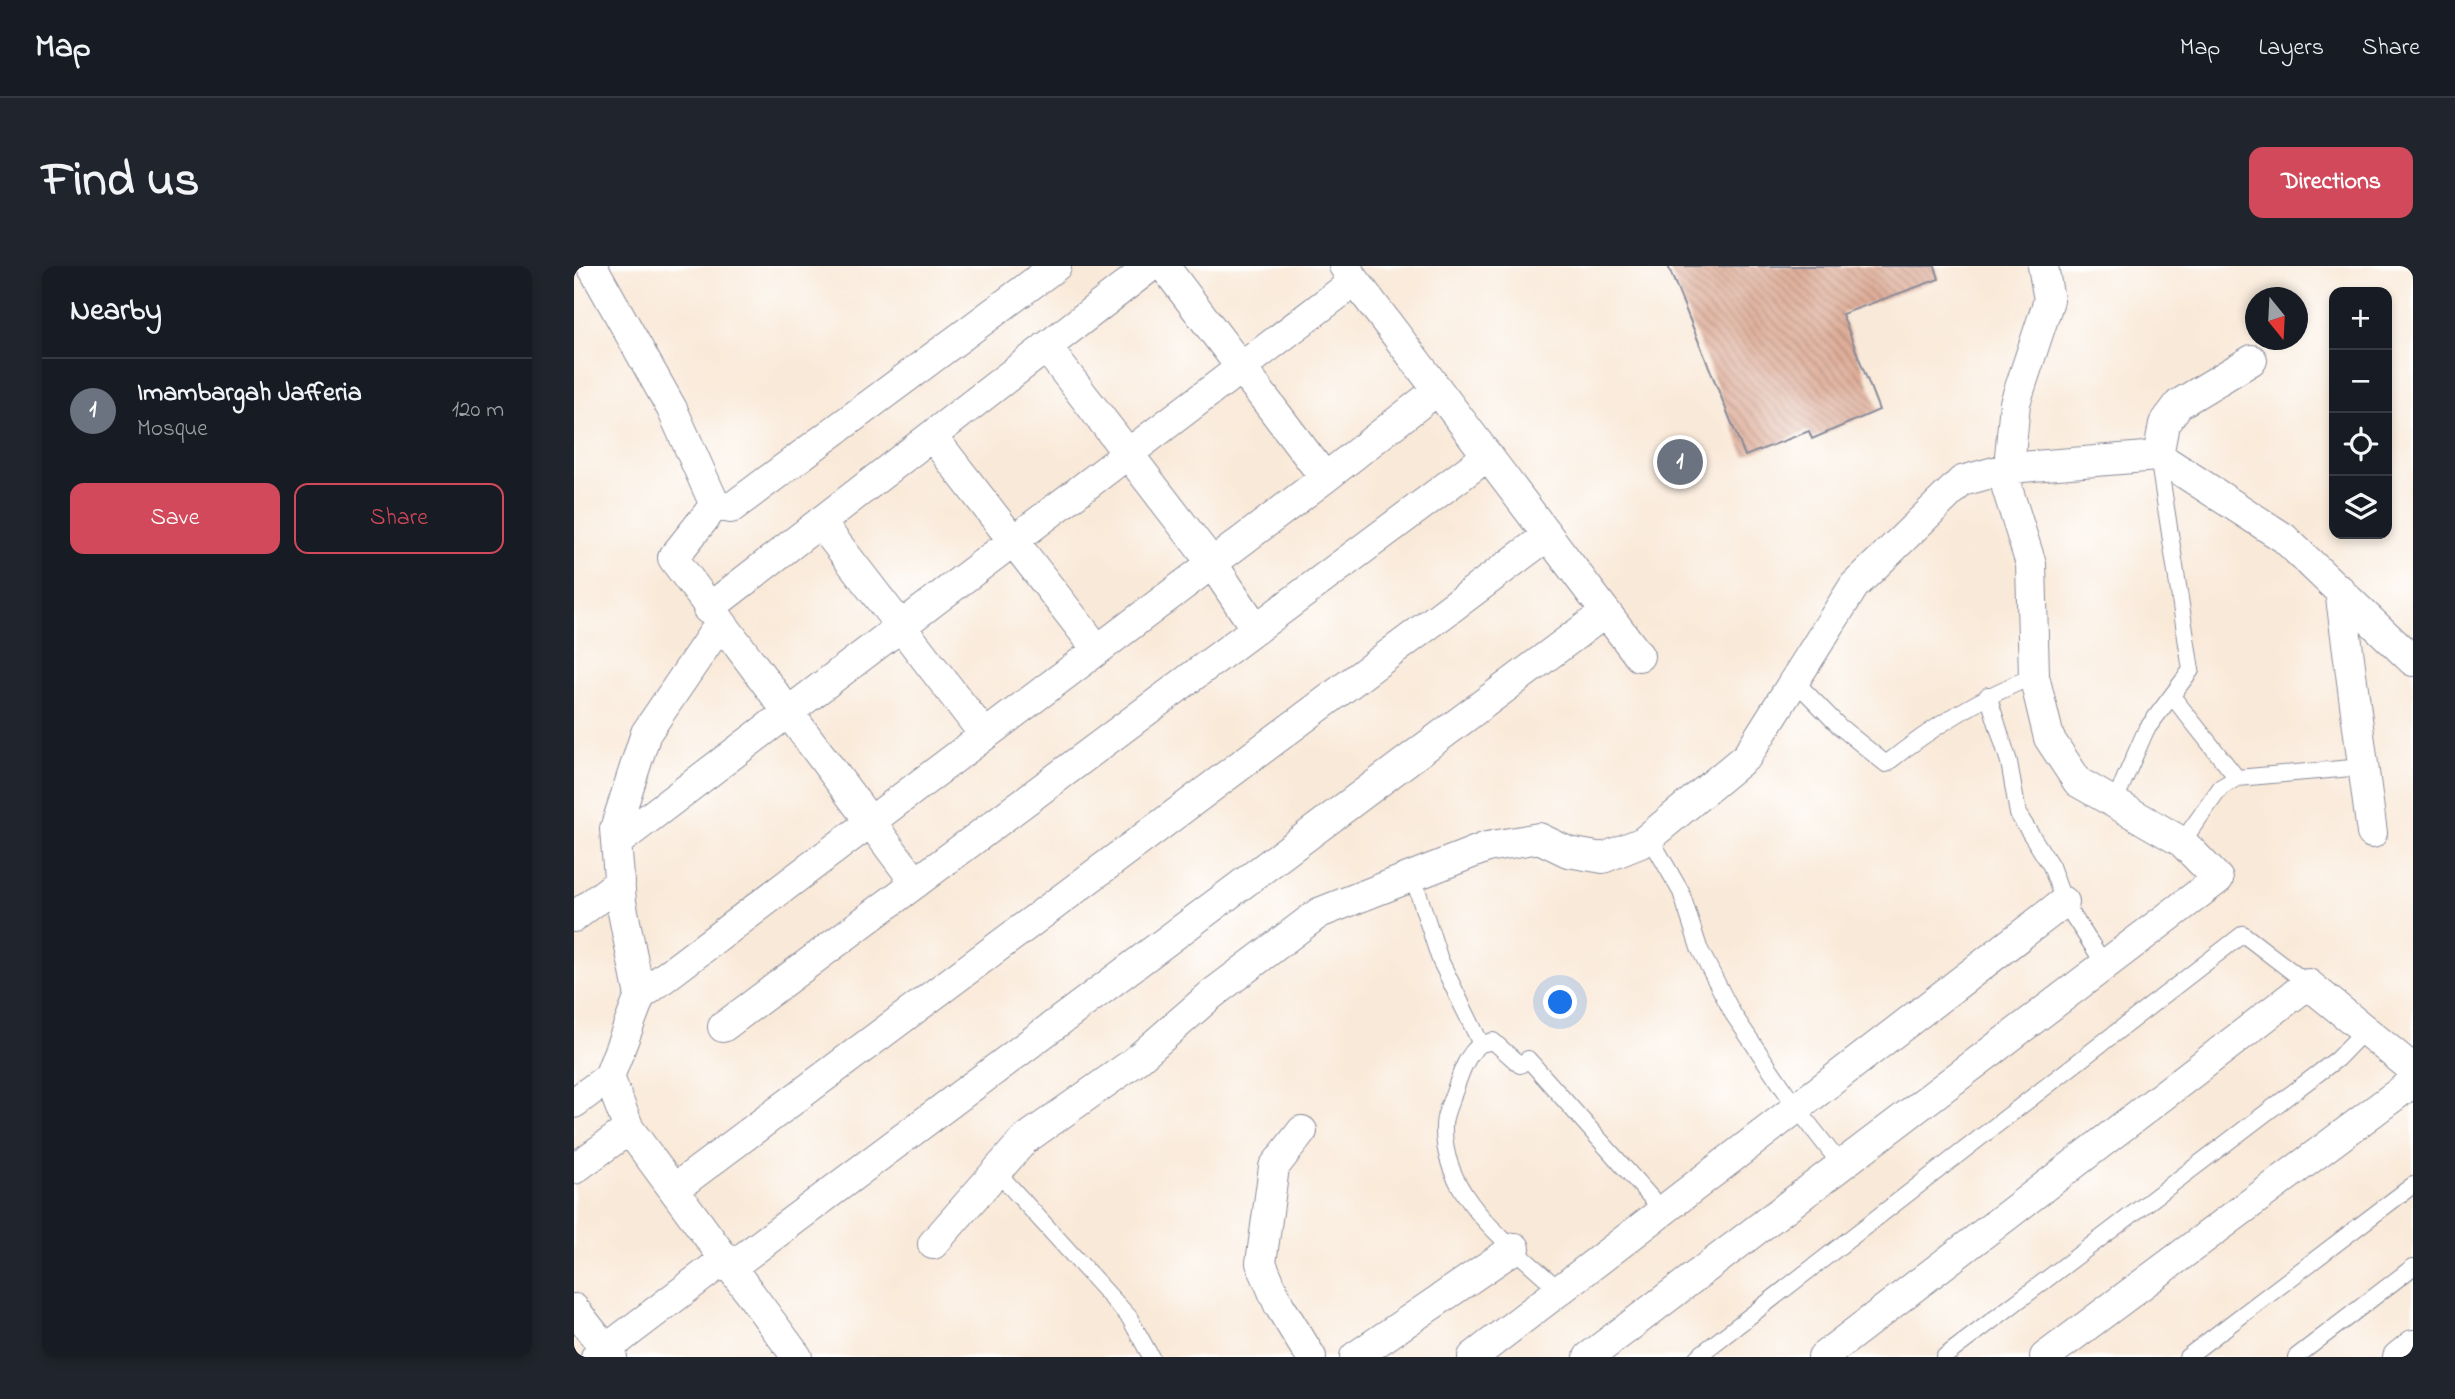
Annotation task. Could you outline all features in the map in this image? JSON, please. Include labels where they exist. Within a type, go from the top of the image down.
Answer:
[{"type":"street","points":[[592,266],[672,409],[715,505]]},
{"type":"street","points":[[715,505],[732,508],[1056,266]]},
{"type":"street","points":[[574,1103],[609,1077],[640,996],[620,883],[615,828],[646,733],[714,617],[820,522],[1151,266]]},
{"type":"street","points":[[1164,266],[1325,478]]},
{"type":"street","points":[[1588,1357],[2218,879],[2182,842],[2078,782],[2049,737],[2034,676],[2031,564],[2007,488],[2015,403],[2049,300],[2043,266]]},
{"type":"street","points":[[616,843],[786,711],[1242,367],[1350,274],[1639,656]]},
{"type":"street","points":[[1046,347],[1212,563],[1256,629]]},
{"type":"street","points":[[2158,456],[2164,424],[2179,404],[2252,360]]},
{"type":"street","points":[[640,996],[1436,391]]},
{"type":"street","points":[[932,436],[1097,649]]},
{"type":"street","points":[[933,1244],[1024,1140],[1133,1063],[1212,994],[1319,913],[1487,847],[1539,838],[1568,852],[1603,858],[1649,836],[1747,755],[1854,586],[1962,481],[2009,468],[2158,456],[2284,538],[2413,661]]},
{"type":"street","points":[[723,1027],[1486,457]]},
{"type":"street","points":[[715,505],[673,558],[714,617],[916,883]]},
{"type":"street","points":[[820,522],[984,734]]},
{"type":"street","points":[[674,1189],[1547,536]]},
{"type":"street","points":[[2340,590],[2372,833]]},
{"type":"street","points":[[574,1309],[605,1354],[1606,612]]},
{"type":"street","points":[[574,917],[620,883]]},
{"type":"street","points":[[1473,1357],[2064,902]]},
{"type":"street","points":[[1823,1357],[2308,984],[2413,1069]]},
{"type":"street","points":[[609,1077],[629,1129],[797,1357]]},
{"type":"street","points":[[2045,1357],[2407,1098]]},
{"type":"street","points":[[574,1169],[629,1129]]},
{"type":"street","points":[[1302,1131],[1274,1167],[1261,1263],[1279,1305],[1311,1357]]},
{"type":"street","points":[[1355,1357],[1515,1248]]},
{"type":"street","points":[[2398,1357],[2413,1345]]},
{"type":"lane","points":[[2114,803],[2146,730],[2190,670],[2158,456]]},
{"type":"lane","points":[[1793,679],[1839,726],[1886,764],[1924,733],[1988,695],[2034,676]]},
{"type":"lane","points":[[1988,695],[2006,751],[2018,814],[2051,866],[2064,902],[2105,965]]},
{"type":"lane","points":[[2172,696],[2237,778]]},
{"type":"lane","points":[[2182,842],[2221,787],[2237,778],[2363,767]]},
{"type":"lane","points":[[1649,836],[1676,883],[1699,948],[1733,1014],[1796,1107],[1841,1165]]},
{"type":"lane","points":[[1413,877],[1440,960],[1481,1044]]},
{"type":"lane","points":[[1697,1357],[2243,934],[2308,984]]},
{"type":"lane","points":[[1944,1357],[2337,1059],[2365,1030]]},
{"type":"lane","points":[[1559,1290],[1471,1206],[1457,1184],[1445,1143],[1444,1122],[1459,1080],[1475,1048],[1493,1041],[1520,1065],[1528,1059],[1662,1210]]},
{"type":"lane","points":[[996,1171],[1129,1317],[1151,1357]]},
{"type":"lane","points":[[2187,1357],[2413,1185]]},
{"type":"lane","points":[[2296,1357],[2413,1267]]},
{"type":"building","points":[[1668,266],[1935,266],[1939,279],[1842,314],[1879,410],[1812,439],[1809,431],[1745,456]]},
{"type":"place","name":"Imambargah Jafferia","points":[[1680,462]]}]
